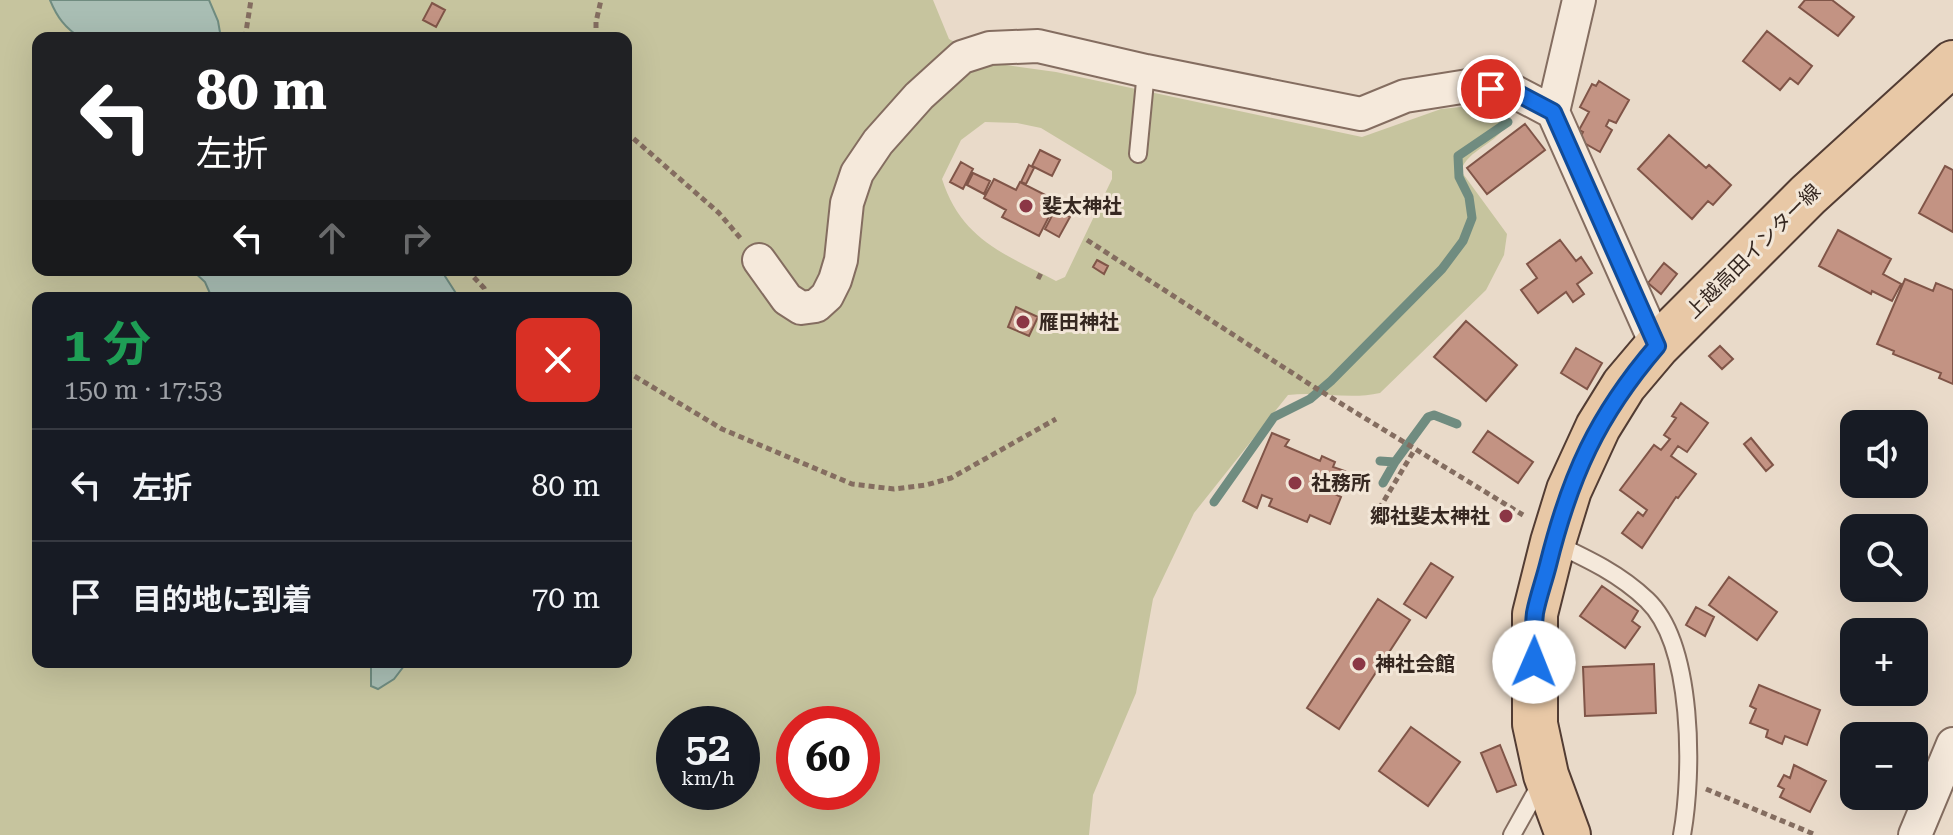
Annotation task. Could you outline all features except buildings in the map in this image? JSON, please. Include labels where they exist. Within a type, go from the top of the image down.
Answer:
[{"type":"main road","name":"上越高田インター線","points":[[1568,835],[1546,775],[1535,724],[1538,528],[1569,490],[1598,427],[1624,385],[1657,346],[1808,195],[1953,63]]},
{"type":"street","points":[[1579,0],[1553,112],[1657,346]]},
{"type":"street","points":[[759,260],[787,299],[801,308],[816,306],[827,296],[841,260],[847,203],[857,173],[878,142],[919,96],[962,57],[990,48],[1038,46],[1361,114],[1405,96],[1468,86],[1513,91],[1553,112]]},
{"type":"street","points":[[1915,835],[1953,744]]},
{"type":"lane","points":[[1138,154],[1146,71]]},
{"type":"lane","points":[[1538,528],[1611,570],[1650,602],[1673,641],[1684,686],[1687,781],[1682,835]]},
{"type":"lane","points":[[1512,835],[1546,775]]},
{"type":"path","points":[[246,32],[251,0]]},
{"type":"path","points":[[596,32],[601,0]]},
{"type":"path","points":[[632,137],[719,213],[759,260]]},
{"type":"path","points":[[1087,240],[1538,528]]},
{"type":"path","points":[[1038,279],[1042,271]]},
{"type":"path","points":[[473,276],[486,292]]},
{"type":"path","points":[[632,375],[722,429],[852,484],[894,489],[951,478],[1056,419]]},
{"type":"path","points":[[1379,509],[1415,449]]},
{"type":"path","points":[[1687,781],[1816,835]]},
{"type":"shaded area","points":[[0,0],[933,0],[949,39],[992,63],[1056,72],[1362,137],[1441,109],[1491,107],[1503,114],[1507,122],[1503,130],[1470,157],[1461,171],[1507,234],[1504,255],[1486,290],[1380,393],[1357,396],[1288,395],[1194,513],[1153,599],[1136,693],[1093,795],[1089,835],[0,835]],"holes":[[[985,122],[1017,123],[1041,128],[1112,171],[1112,179],[1065,277],[1056,281],[1002,253],[973,231],[950,200],[942,179],[961,140]]]},
{"type":"shaded area","points":[[50,0],[209,0],[220,32],[73,32]]},
{"type":"shaded area","points":[[198,276],[445,276],[455,292],[209,292]]},
{"type":"shaded area","points":[[371,668],[402,668],[394,679],[378,689],[371,686]]},
{"type":"waterway","points":[[1214,502],[1274,417],[1310,399],[1331,381],[1442,269],[1463,241],[1472,218],[1469,197],[1459,177],[1458,156],[1508,122]]},
{"type":"waterway","points":[[1380,461],[1395,462],[1428,417],[1434,415],[1457,424]]},
{"type":"waterway","points":[[1383,483],[1395,462]]},
{"type":"place","name":"斐太神社","points":[[1026,206]]},
{"type":"place","name":"雁田神社","points":[[1023,322]]},
{"type":"place","name":"社務所","points":[[1295,483]]},
{"type":"place","name":"郷社斐太神社","points":[[1506,516]]},
{"type":"place","name":"神社会館","points":[[1359,664]]},
{"type":"route","points":[[1491,89],[1513,91],[1553,112],[1657,346],[1624,385],[1598,427],[1569,490],[1535,614],[1534,662]]}]
